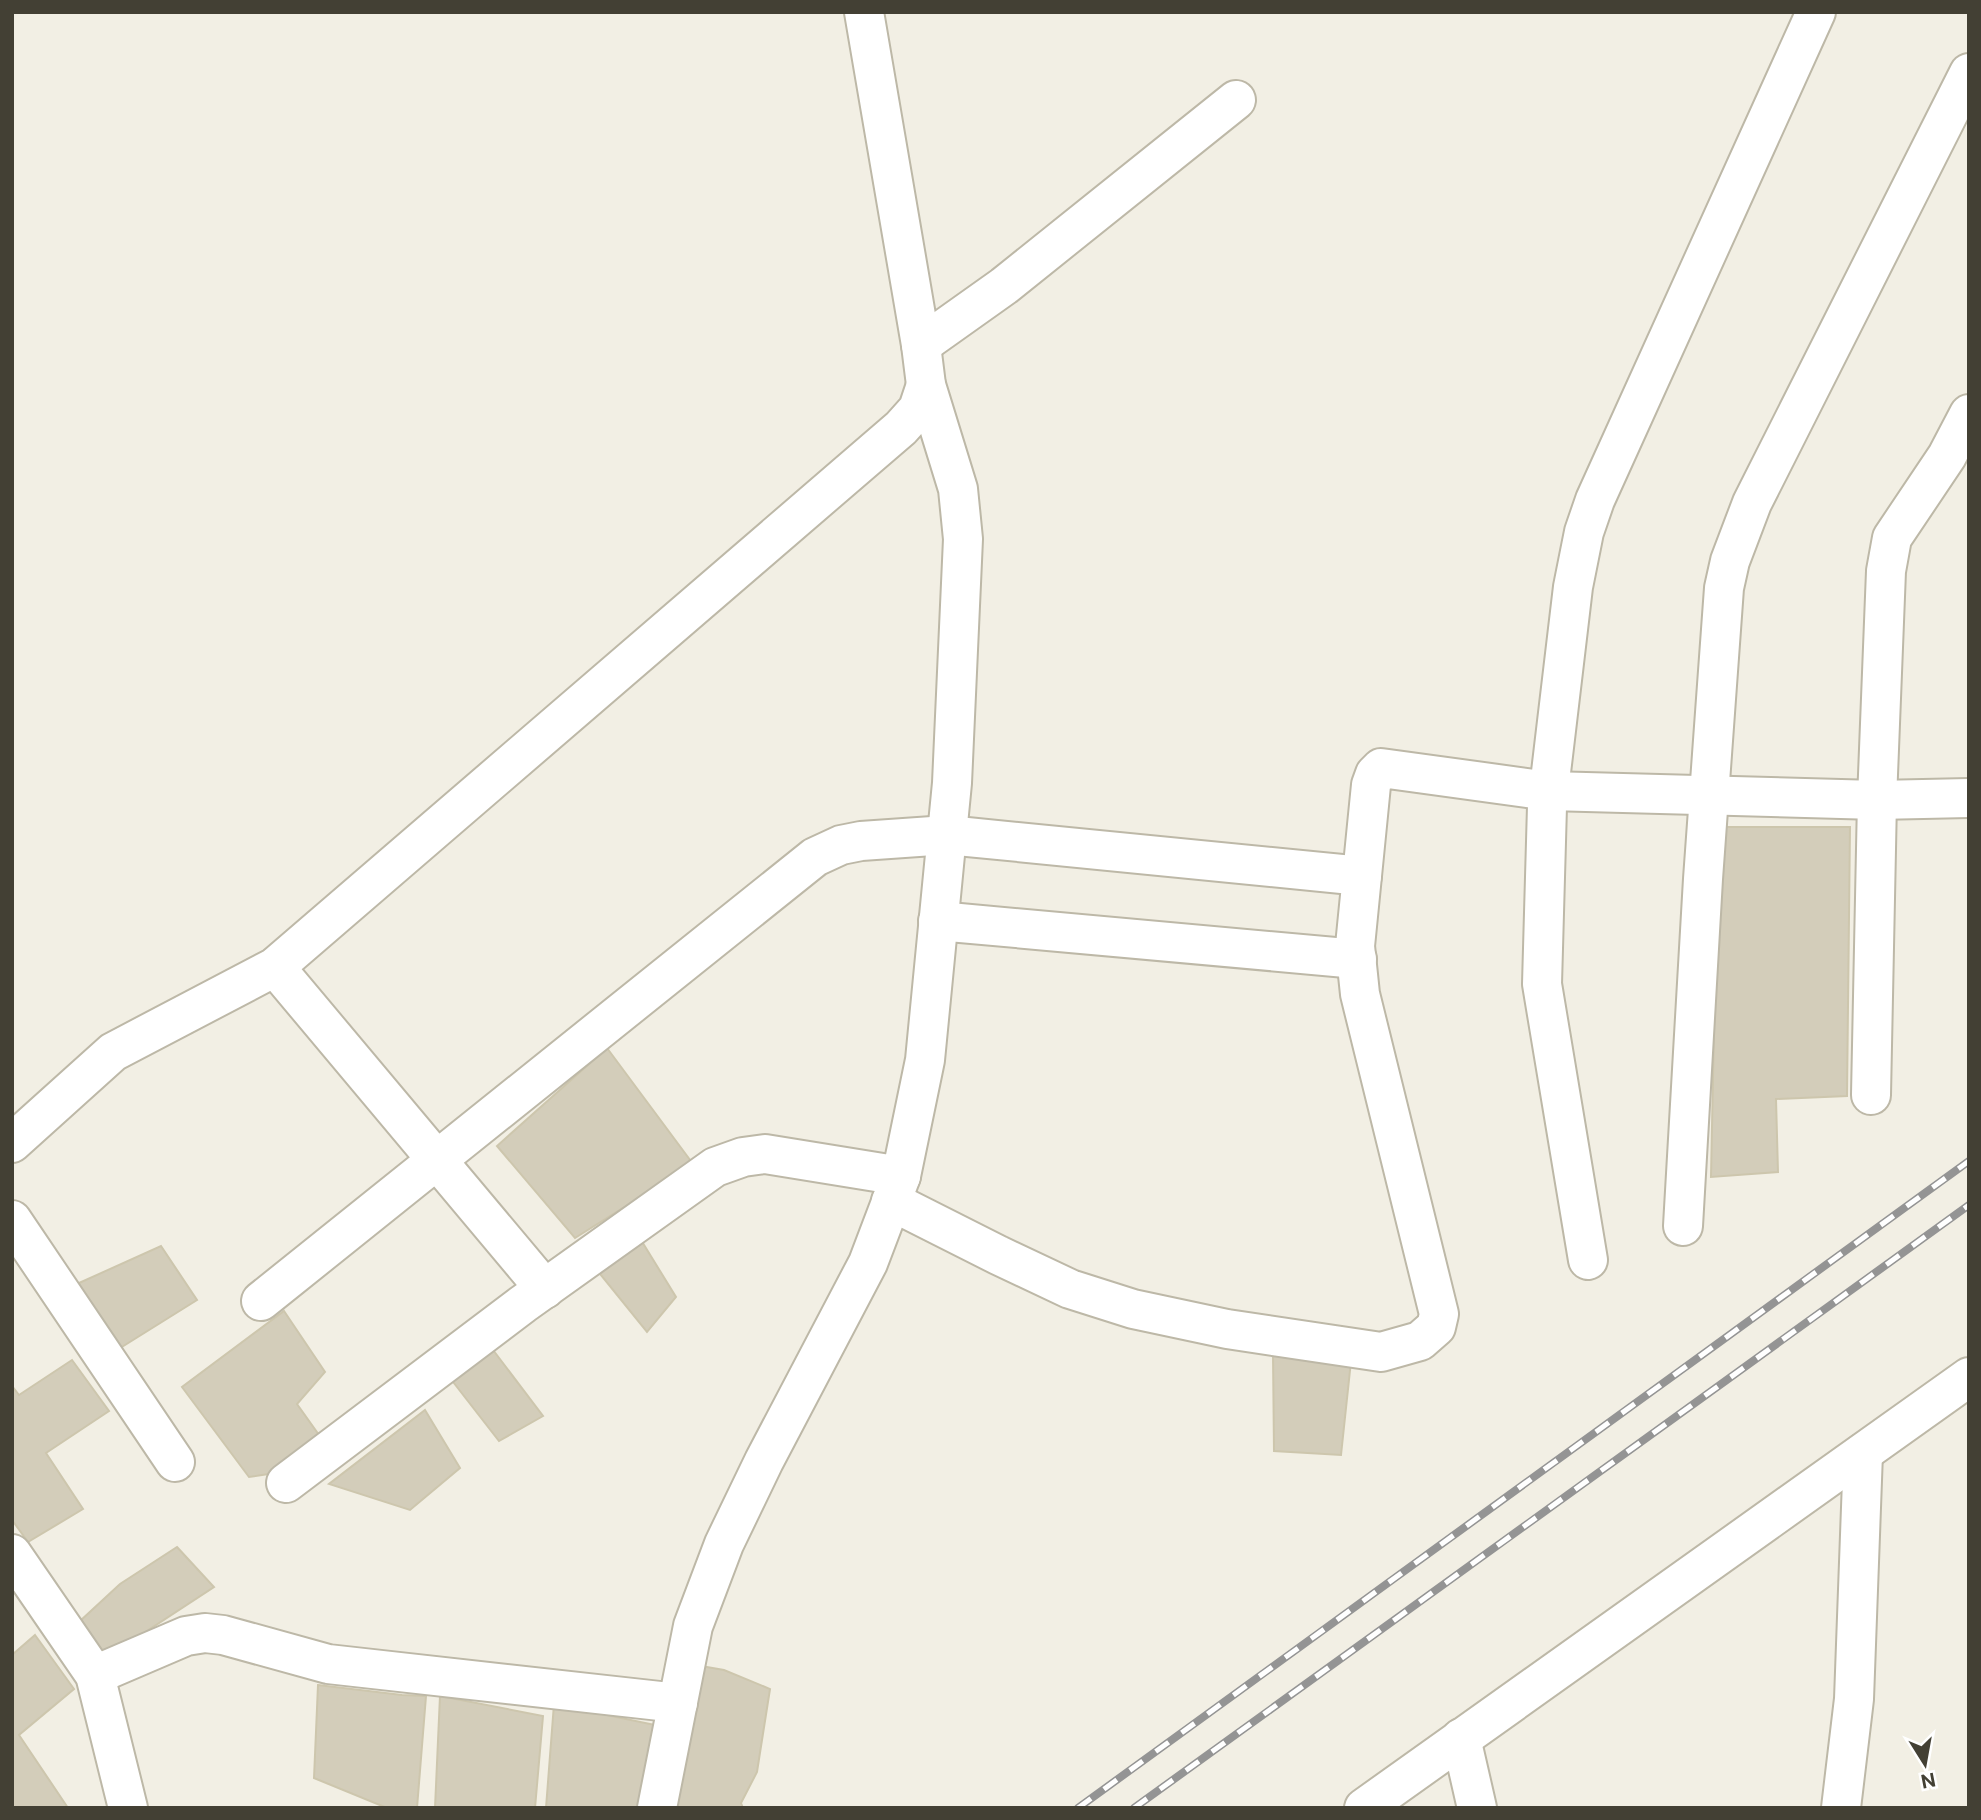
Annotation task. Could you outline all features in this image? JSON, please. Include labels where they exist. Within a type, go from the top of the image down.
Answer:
[{"type":"street","points":[[657,1808],[693,1626],[724,1544],[764,1461],[868,1263],[896,1189],[925,1060],[952,782],[963,539],[958,489],[926,385],[864,12]]},
{"type":"street","points":[[1588,1260],[1542,984],[1546,819],[1573,587],[1588,522],[1607,474],[1816,12]]},
{"type":"street","points":[[1683,1226],[1709,796],[1724,588],[1730,561],[1752,503],[1969,74]]},
{"type":"street","points":[[921,345],[1004,286],[1236,100]]},
{"type":"street","points":[[12,1143],[113,1052],[275,967],[901,428],[918,409],[926,385]]},
{"type":"street","points":[[1871,1094],[1877,800],[1888,551],[1892,538],[1947,456],[1969,414]]},
{"type":"street","points":[[286,1483],[545,1289],[715,1167],[743,1157],[765,1154],[896,1189],[998,1255],[1070,1289],[1133,1310],[1227,1329],[1381,1352],[1420,1341],[1436,1327],[1439,1314],[1360,994],[1355,946],[1371,785],[1375,774],[1381,768],[1549,791],[1877,800],[1969,798]]},
{"type":"street","points":[[261,1301],[815,857],[841,845],[861,841],[947,835],[1362,876]]},
{"type":"street","points":[[938,921],[1357,959]]},
{"type":"street","points":[[275,967],[545,1289]]},
{"type":"street","points":[[12,1220],[175,1462]]},
{"type":"street","points":[[1364,1808],[1969,1377]]},
{"type":"street","points":[[1841,1808],[1854,1699],[1863,1452]]},
{"type":"street","points":[[12,1554],[95,1675],[128,1808]]},
{"type":"street","points":[[95,1675],[175,1639],[205,1633],[223,1635],[328,1664],[678,1703]]},
{"type":"street","points":[[1461,1738],[1477,1808]]},
{"type":"building","points":[[1718,827],[1850,827],[1847,1096],[1776,1099],[1778,1172],[1711,1177]]},
{"type":"building","points":[[607,1048],[693,1164],[575,1238],[497,1146]]},
{"type":"building","points":[[641,1240],[676,1297],[647,1332],[600,1274]]},
{"type":"building","points":[[161,1246],[197,1300],[117,1350],[68,1288]]},
{"type":"building","points":[[284,1311],[325,1372],[297,1404],[324,1442],[275,1473],[249,1477],[182,1387]]},
{"type":"building","points":[[490,1346],[543,1416],[499,1441],[450,1378]]},
{"type":"building","points":[[1273,1354],[1351,1361],[1341,1455],[1274,1451]]},
{"type":"building","points":[[72,1360],[109,1411],[46,1453],[83,1509],[28,1542],[12,1520],[12,1386],[19,1395]]},
{"type":"building","points":[[425,1410],[460,1468],[410,1510],[329,1484]]},
{"type":"building","points":[[177,1547],[214,1587],[101,1661],[79,1622],[120,1584]]},
{"type":"building","points":[[35,1635],[74,1689],[19,1735],[68,1808],[12,1808],[12,1655]]},
{"type":"building","points":[[701,1666],[724,1670],[770,1689],[757,1772],[741,1803],[743,1808],[669,1808]]},
{"type":"building","points":[[318,1685],[426,1696],[417,1808],[387,1808],[314,1778]]},
{"type":"building","points":[[440,1696],[543,1716],[535,1808],[435,1808]]},
{"type":"building","points":[[554,1704],[655,1725],[647,1808],[546,1808]]},
{"type":"railway","points":[[1078,1808],[1969,1161]]},
{"type":"railway","points":[[1134,1808],[1969,1205]]}]
